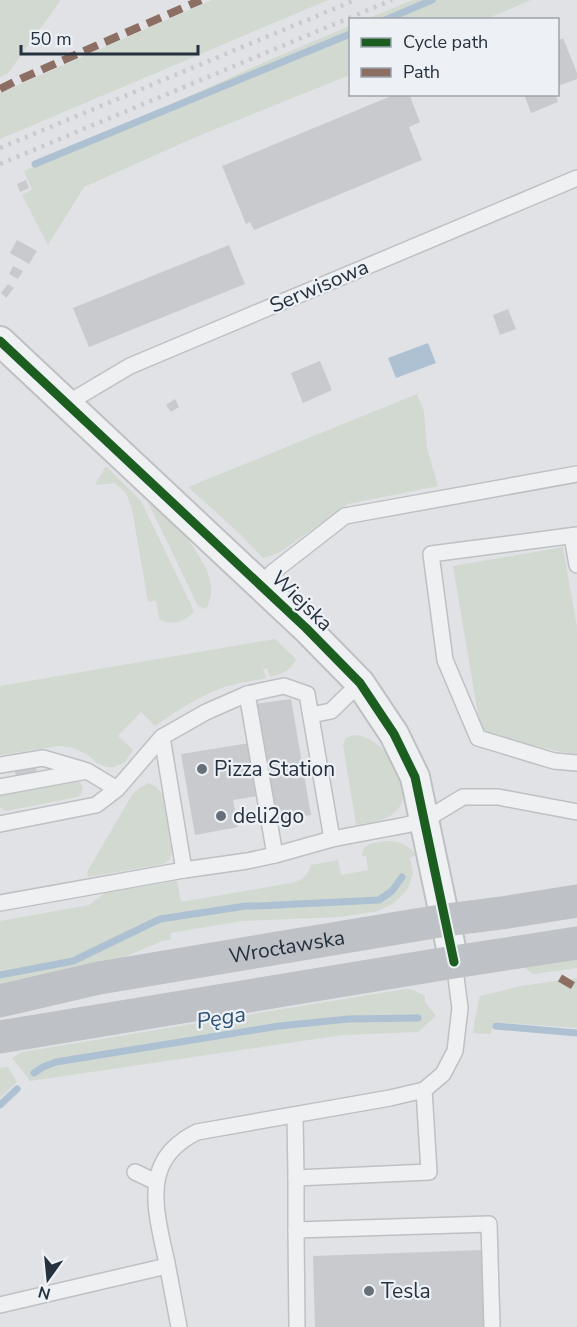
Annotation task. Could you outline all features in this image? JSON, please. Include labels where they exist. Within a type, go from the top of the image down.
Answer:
[{"type":"main road","name":"Wrocławska","points":[[0,1001],[99,978],[446,920],[577,901]]},
{"type":"main road","name":"Wrocławska","points":[[0,1037],[454,962],[577,944]]},
{"type":"street","name":"Wiejska","points":[[0,341],[306,628],[360,683],[394,734],[415,777],[454,962]]},
{"type":"lane","name":"Serwisowa","points":[[66,404],[130,366],[577,178]]},
{"type":"lane","points":[[260,585],[273,572],[345,516],[577,474]]},
{"type":"lane","points":[[577,565],[574,536],[431,554],[445,660],[477,738],[554,761],[577,763]]},
{"type":"lane","points":[[311,715],[331,711],[360,683]]},
{"type":"lane","points":[[0,824],[96,805],[117,789],[162,737],[206,712],[247,694],[284,686],[308,694],[332,839]]},
{"type":"lane","points":[[247,694],[275,855]]},
{"type":"lane","points":[[162,737],[184,870]]},
{"type":"lane","points":[[0,765],[43,758],[87,771],[117,789]]},
{"type":"lane","points":[[0,787],[87,771]]},
{"type":"lane","points":[[0,903],[275,855],[332,839],[425,820],[463,797],[498,797],[577,812]]},
{"type":"lane","points":[[179,1327],[156,1200],[156,1182],[161,1167],[171,1150],[185,1138],[197,1132],[424,1090],[443,1074],[455,1051],[460,1008],[454,962]]},
{"type":"lane","points":[[296,1178],[429,1172],[424,1090]]},
{"type":"lane","points":[[295,1114],[297,1327]]},
{"type":"lane","points":[[135,1172],[156,1182]]},
{"type":"lane","points":[[296,1230],[489,1224],[492,1327]]},
{"type":"lane","points":[[0,1305],[167,1266]]},
{"type":"shaded area","points":[[0,0],[61,0],[8,73],[0,77]]},
{"type":"shaded area","points":[[212,0],[328,0],[0,139],[0,93]]},
{"type":"shaded area","points":[[413,0],[531,0],[488,18],[369,18]]},
{"type":"shaded area","points":[[349,26],[349,75],[198,136],[84,187],[48,245],[22,195],[32,190],[24,171]]},
{"type":"shaded area","points":[[417,394],[424,411],[427,448],[438,486],[348,504],[279,553],[263,558],[188,487]]},
{"type":"shaded area","points":[[106,466],[141,501],[193,609],[194,612],[186,618],[173,622],[159,619],[156,601],[148,602],[132,509],[126,493],[115,483],[95,485]]},
{"type":"shaded area","points":[[144,494],[178,526],[205,567],[211,590],[206,609],[198,606]]},
{"type":"shaded area","points":[[563,547],[577,627],[577,755],[491,737],[480,726],[453,566]]},
{"type":"shaded area","points":[[275,639],[296,659],[288,669],[270,677],[267,668],[263,669],[266,678],[216,690],[188,704],[155,726],[141,712],[118,736],[133,750],[125,762],[114,767],[97,763],[88,755],[70,747],[59,746],[0,755],[0,686]]},
{"type":"shaded area","points":[[354,735],[379,745],[398,769],[403,783],[403,796],[399,808],[388,817],[356,825],[343,744],[346,738]]},
{"type":"shaded area","points":[[76,781],[83,787],[78,797],[6,811],[0,807],[0,794]]},
{"type":"shaded area","points":[[149,783],[163,795],[172,853],[170,859],[163,864],[88,877],[87,872],[132,795]]},
{"type":"shaded area","points":[[387,841],[403,844],[416,855],[410,858],[413,873],[405,892],[394,903],[378,911],[341,917],[242,921],[170,933],[171,939],[115,961],[0,989],[0,921],[89,905],[105,893],[177,881],[181,902],[291,883],[304,877],[311,865],[338,860],[341,875],[368,870],[366,856],[362,856],[364,848],[370,844]]},
{"type":"shaded area","points":[[577,957],[577,968],[534,974],[526,969],[526,967]]},
{"type":"shaded area","points":[[577,978],[577,1028],[493,1022],[491,1034],[473,1033],[480,996],[521,986]]},
{"type":"shaded area","points":[[405,989],[425,996],[425,1002],[436,1016],[418,1032],[343,1035],[30,1081],[12,1058],[22,1052]]},
{"type":"shaded area","points":[[8,1067],[17,1082],[0,1098],[0,1068]]},
{"type":"water","points":[[428,343],[436,363],[396,378],[388,358]]},
{"type":"building","points":[[563,38],[577,73],[577,79],[559,86],[559,40]]},
{"type":"building","points":[[391,96],[410,96],[420,122],[409,127],[422,160],[254,230],[250,222],[246,224],[222,166]]},
{"type":"building","points":[[525,96],[556,96],[558,102],[531,113]]},
{"type":"building","points":[[26,180],[29,188],[20,192],[17,184]]},
{"type":"building","points":[[17,240],[37,251],[29,264],[10,253]]},
{"type":"building","points":[[229,245],[245,284],[89,347],[73,308]]},
{"type":"building","points":[[13,266],[23,271],[18,279],[9,274]]},
{"type":"building","points":[[8,284],[14,288],[6,298],[1,293]]},
{"type":"building","points":[[508,309],[516,329],[500,335],[493,315]]},
{"type":"building","points":[[320,361],[332,390],[303,403],[291,373]]},
{"type":"building","points":[[175,399],[179,407],[171,412],[166,405]]},
{"type":"building","points":[[291,699],[311,815],[274,821],[270,794],[233,800],[238,827],[195,835],[181,754],[262,741],[255,704]]},
{"type":"building","points":[[33,751],[39,785],[18,789],[12,754]]},
{"type":"building","name":"Tesla","points":[[483,1250],[486,1327],[315,1327],[313,1256]]},
{"type":"waterway","points":[[390,18],[432,0]]},
{"type":"waterway","points":[[35,164],[349,34]]},
{"type":"waterway","points":[[0,975],[73,961],[160,919],[246,906],[379,900],[392,891],[402,877]]},
{"type":"waterway","name":"Pęga","points":[[34,1073],[56,1062],[279,1026],[348,1019],[418,1018]]},
{"type":"waterway","name":"Pęga","points":[[496,1026],[577,1033]]},
{"type":"waterway","name":"Pęga","points":[[0,1105],[17,1089]]},
{"type":"railway","points":[[0,148],[355,0]]},
{"type":"railway","points":[[0,164],[392,0]]},
{"type":"marked path","points":[[0,89],[201,0]]},
{"type":"marked path","points":[[560,978],[577,988]]},
{"type":"cycle path","points":[[0,341],[306,628],[360,683],[394,734],[415,777],[454,962]]},
{"type":"place","name":"Pizza Station","points":[[202,769]]},
{"type":"place","name":"deli2go","points":[[221,816]]},
{"type":"place","name":"Tesla","points":[[369,1291]]}]
